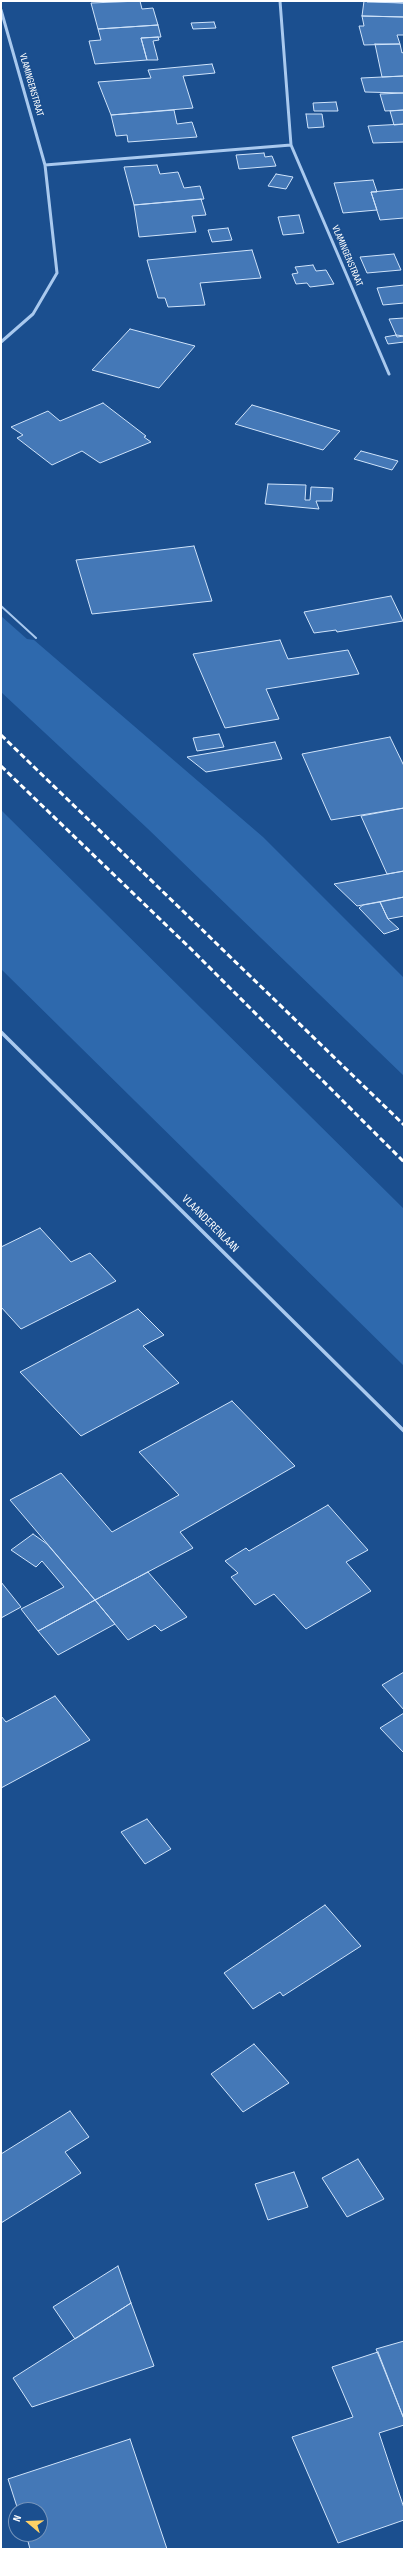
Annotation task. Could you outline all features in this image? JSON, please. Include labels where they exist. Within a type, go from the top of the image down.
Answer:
[{"type":"street","name":"VLAMINGENSTRAAT","points":[[280,1],[291,145],[389,374]]},
{"type":"street","name":"VLAMINGENSTRAAT","points":[[1,10],[45,165],[57,273],[33,314],[1,342]]},
{"type":"street","points":[[45,165],[291,145]]},
{"type":"street","name":"VLAANDERENLAAN","points":[[1,1032],[404,1431]]},
{"type":"lane","points":[[1,606],[36,638]]},
{"type":"shaded area","points":[[1,616],[27,639],[34,640],[263,837],[404,978],[404,1076],[147,828],[1,692]]},
{"type":"shaded area","points":[[1,810],[404,1209],[404,1366],[1,969]]},
{"type":"building","points":[[140,1],[142,9],[153,8],[158,25],[98,29],[91,3]]},
{"type":"building","points":[[364,1],[404,3],[404,17],[362,16]]},
{"type":"building","points":[[367,1],[404,1],[404,3],[367,2]]},
{"type":"building","points":[[362,16],[404,17],[404,35],[397,35],[400,44],[364,45],[359,26],[364,26]]},
{"type":"building","points":[[214,22],[216,28],[193,29],[191,23]]},
{"type":"building","points":[[158,25],[161,37],[141,38],[147,60],[95,64],[89,41],[101,40],[98,29]]},
{"type":"building","points":[[158,37],[159,40],[153,41],[158,60],[147,60],[141,38]]},
{"type":"building","points":[[375,44],[400,44],[402,53],[404,52],[404,76],[382,77]]},
{"type":"building","points":[[212,64],[215,73],[183,76],[193,108],[111,115],[98,82],[151,78],[148,70]]},
{"type":"building","points":[[404,76],[404,93],[365,92],[361,78]]},
{"type":"building","points":[[404,93],[404,110],[385,111],[380,94]]},
{"type":"building","points":[[336,102],[338,111],[314,111],[313,103]]},
{"type":"building","points":[[174,110],[177,124],[192,122],[197,137],[128,142],[127,135],[116,136],[111,115]]},
{"type":"building","points":[[404,110],[404,124],[394,125],[390,111]]},
{"type":"building","points":[[306,114],[322,114],[324,127],[308,128]]},
{"type":"building","points":[[404,124],[404,142],[373,143],[368,126]]},
{"type":"building","points":[[264,153],[265,157],[272,156],[276,166],[239,169],[236,155]]},
{"type":"building","points":[[157,165],[160,174],[178,172],[184,188],[200,186],[204,199],[134,205],[124,167]]},
{"type":"building","points":[[276,174],[293,177],[286,189],[268,186]]},
{"type":"building","points":[[373,180],[377,192],[371,192],[377,210],[343,213],[334,183]]},
{"type":"building","points":[[404,189],[404,218],[380,220],[371,192]]},
{"type":"building","points":[[201,199],[206,215],[192,216],[196,232],[139,237],[134,205]]},
{"type":"building","points":[[299,215],[304,233],[283,235],[278,217]]},
{"type":"building","points":[[228,228],[232,240],[212,242],[208,230]]},
{"type":"building","points":[[252,250],[261,278],[200,283],[205,305],[168,307],[165,298],[158,298],[147,260]]},
{"type":"building","points":[[394,254],[401,270],[367,273],[360,257]]},
{"type":"building","points":[[313,265],[316,271],[326,270],[334,284],[310,287],[307,283],[296,284],[292,274],[298,273],[295,267]]},
{"type":"building","points":[[404,285],[404,303],[383,305],[377,288]]},
{"type":"building","points":[[404,318],[404,336],[397,337],[389,319]]},
{"type":"building","points":[[130,329],[195,346],[159,388],[92,370]]},
{"type":"building","points":[[396,335],[404,336],[404,342],[388,344],[385,337]]},
{"type":"building","points":[[103,403],[146,436],[144,437],[151,442],[100,463],[82,451],[52,465],[17,438],[23,435],[11,427],[48,411],[60,421]]},
{"type":"building","points":[[252,405],[340,431],[323,450],[235,424]]},
{"type":"building","points":[[361,451],[398,461],[392,470],[354,459]]},
{"type":"building","points":[[268,484],[306,485],[305,500],[310,500],[311,487],[333,488],[332,501],[316,501],[319,509],[265,504]]},
{"type":"building","points":[[194,546],[212,601],[92,614],[76,560]]},
{"type":"building","points":[[391,596],[403,621],[337,632],[336,630],[314,633],[304,612]]},
{"type":"building","points":[[280,640],[288,659],[348,650],[359,674],[266,689],[279,719],[225,728],[193,654]]},
{"type":"building","points":[[219,734],[224,747],[197,751],[193,738]]},
{"type":"building","points":[[390,737],[404,766],[404,808],[331,820],[302,754]]},
{"type":"building","points":[[275,742],[282,759],[206,772],[187,757]]},
{"type":"building","points":[[404,808],[404,871],[387,874],[361,816]]},
{"type":"building","points":[[404,871],[404,897],[357,906],[334,884]]},
{"type":"building","points":[[404,897],[404,916],[388,919],[380,902]]},
{"type":"building","points":[[380,902],[388,919],[399,929],[384,934],[359,908],[363,905]]},
{"type":"building","points":[[40,1228],[71,1262],[90,1253],[116,1281],[21,1329],[1,1307],[1,1247]]},
{"type":"building","points":[[138,1309],[164,1335],[143,1346],[179,1383],[81,1436],[20,1372]]},
{"type":"building","points":[[232,1401],[295,1466],[180,1532],[193,1548],[95,1600],[10,1500],[61,1473],[112,1532],[179,1495],[139,1452]]},
{"type":"building","points":[[328,1505],[368,1550],[346,1562],[371,1591],[306,1629],[274,1594],[255,1605],[231,1577],[238,1573],[225,1561],[246,1548],[249,1551]]},
{"type":"building","points":[[33,1534],[47,1544],[95,1600],[38,1631],[21,1609],[64,1587],[42,1561],[36,1567],[11,1550]]},
{"type":"building","points":[[148,1572],[187,1617],[161,1631],[155,1625],[128,1640],[95,1600]]},
{"type":"building","points":[[1,1582],[21,1607],[1,1618]]},
{"type":"building","points":[[95,1600],[115,1624],[58,1655],[38,1631]]},
{"type":"building","points":[[404,1672],[404,1710],[382,1685]]},
{"type":"building","points":[[55,1696],[90,1740],[1,1788],[1,1716],[6,1722]]},
{"type":"building","points":[[404,1713],[404,1753],[380,1728]]},
{"type":"building","points":[[147,1819],[171,1849],[145,1864],[121,1832]]},
{"type":"building","points":[[325,1905],[361,1946],[283,1996],[280,1992],[253,2009],[224,1973]]},
{"type":"building","points":[[254,2044],[289,2083],[243,2112],[211,2074]]},
{"type":"building","points":[[70,2111],[89,2137],[65,2152],[81,2173],[1,2223],[1,2154]]},
{"type":"building","points":[[358,2159],[384,2199],[347,2217],[322,2178]]},
{"type":"building","points":[[294,2172],[308,2207],[268,2220],[255,2184]]},
{"type":"building","points":[[118,2266],[131,2303],[75,2339],[53,2307]]},
{"type":"building","points":[[131,2303],[154,2366],[32,2407],[13,2378]]},
{"type":"building","points":[[404,2341],[404,2419],[376,2349]]},
{"type":"building","points":[[378,2352],[404,2419],[404,2425],[379,2433],[404,2508],[404,2520],[338,2543],[292,2437],[353,2417],[332,2367]]},
{"type":"building","points":[[130,2439],[167,2549],[30,2549],[28,2542],[48,2542],[48,2502],[15,2502],[8,2479]]},
{"type":"railway","points":[[1,735],[404,1125]]},
{"type":"railway","points":[[1,766],[190,948],[404,1162]]}]
